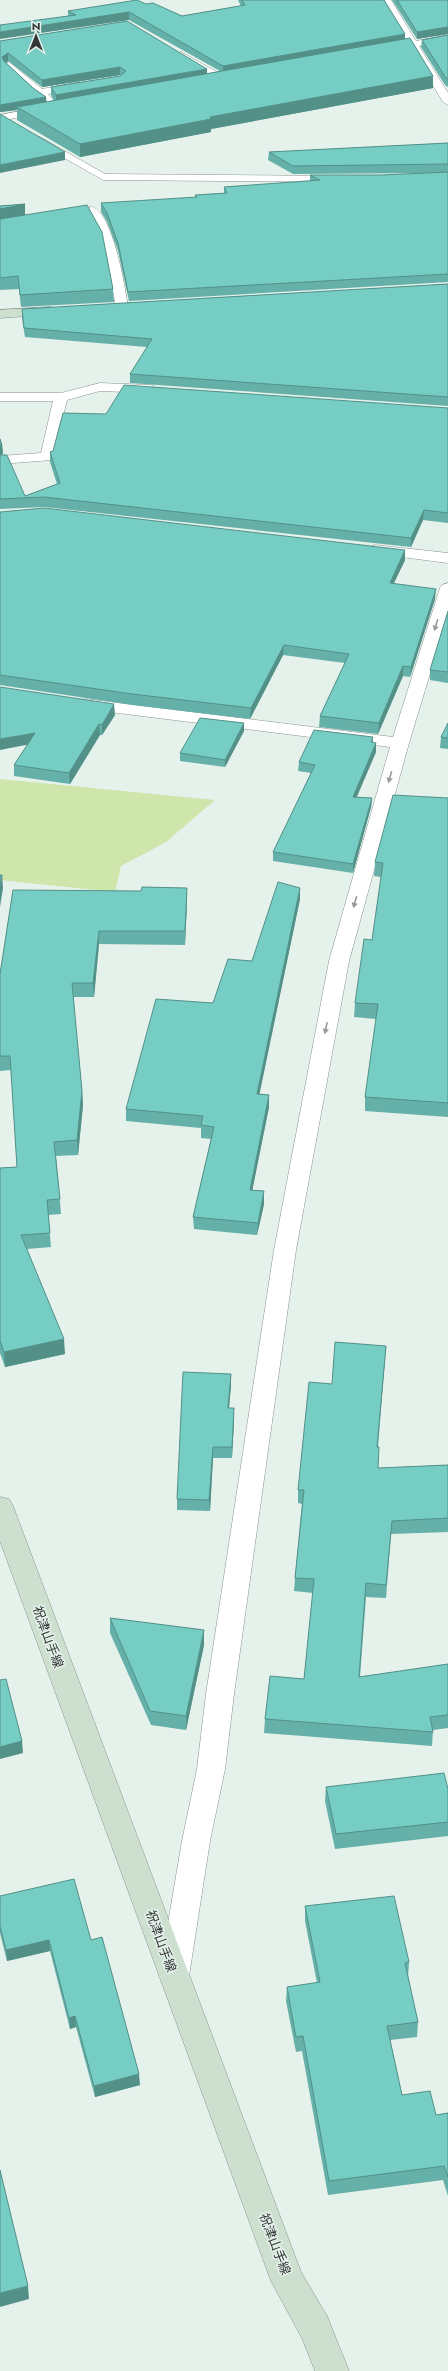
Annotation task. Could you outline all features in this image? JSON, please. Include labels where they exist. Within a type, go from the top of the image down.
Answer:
[{"type":"street","points":[[386,0],[448,102]]},
{"type":"street","points":[[373,51],[448,38]]},
{"type":"street","points":[[174,51],[224,78],[204,81]]},
{"type":"street","points":[[1,118],[57,108],[9,65]]},
{"type":"street","points":[[38,92],[90,84]]},
{"type":"street","points":[[1,118],[16,125]]},
{"type":"street","points":[[29,133],[103,178],[353,179]]},
{"type":"street","points":[[46,219],[92,211],[110,244],[122,307]]},
{"type":"street","points":[[107,308],[137,306]]},
{"type":"street","points":[[0,314],[61,310]]},
{"type":"street","points":[[0,397],[61,397],[100,387],[164,390]]},
{"type":"street","points":[[0,460],[47,456],[61,397]]},
{"type":"street","points":[[361,548],[448,558]]},
{"type":"street","points":[[174,1977],[196,1841],[211,1769],[221,1686],[285,1250],[339,961],[400,743],[448,588]]},
{"type":"street","points":[[70,701],[400,743]]},
{"type":"street","name":"祝津山手線","points":[[0,1506],[288,2281],[315,2328],[332,2371]]},
{"type":"green space","points":[[0,779],[215,800],[166,842],[121,866],[115,892],[0,880]]},
{"type":"building","points":[[137,0],[146,4],[153,3],[182,16],[245,5],[242,0],[384,0],[405,34],[223,66],[129,12],[0,32],[0,25],[76,15],[68,11]]},
{"type":"building","points":[[397,0],[448,0],[448,27],[417,32]]},
{"type":"building","points":[[127,21],[207,69],[56,95],[51,87],[120,76],[126,71],[120,67],[42,80],[8,53],[2,57],[4,61],[33,88],[46,97],[0,105],[0,41]]},
{"type":"building","points":[[448,35],[448,79],[422,40]]},
{"type":"building","points":[[410,38],[433,76],[210,117],[211,119],[80,144],[17,107]]},
{"type":"building","points":[[0,114],[65,152],[0,165]]},
{"type":"building","points":[[448,143],[448,164],[293,166],[269,152]]},
{"type":"building","points":[[448,172],[448,274],[128,292],[118,243],[107,213],[101,203],[197,197],[195,195],[227,193],[224,187],[320,180],[310,175],[382,175]]},
{"type":"building","points":[[25,204],[0,209],[0,206]]},
{"type":"building","points":[[87,205],[102,232],[113,289],[20,295],[18,276],[0,278],[0,219]]},
{"type":"building","points":[[448,284],[448,397],[130,374],[152,339],[24,328],[22,309]]},
{"type":"building","points":[[124,385],[448,408],[448,513],[424,510],[411,538],[44,497],[0,499],[0,455],[7,455],[25,496],[60,483],[50,452],[53,451],[63,413],[106,414]]},
{"type":"building","points":[[44,508],[405,550],[390,583],[436,589],[411,667],[403,666],[379,723],[320,716],[349,654],[284,645],[251,708],[132,694],[0,675],[0,512]]},
{"type":"building","points":[[448,611],[448,672],[430,670]]},
{"type":"building","points":[[0,687],[114,704],[102,725],[99,724],[69,773],[14,765],[35,733],[0,739]]},
{"type":"building","points":[[200,718],[244,723],[225,760],[180,753]]},
{"type":"building","points":[[448,723],[448,738],[441,737]]},
{"type":"building","points":[[314,730],[373,737],[371,742],[376,743],[353,797],[372,798],[353,864],[273,852],[315,765],[299,762]]},
{"type":"building","points":[[393,795],[448,798],[448,1103],[365,1097],[378,1004],[355,1003],[364,939],[372,940],[383,863],[375,862]]},
{"type":"building","points":[[0,875],[2,875],[0,888]]},
{"type":"building","points":[[278,882],[300,888],[257,1094],[269,1095],[250,1190],[264,1191],[258,1223],[193,1217],[214,1127],[201,1125],[203,1116],[126,1109],[156,999],[213,1003],[228,959],[252,961]]},
{"type":"building","points":[[142,887],[187,888],[185,931],[99,931],[93,983],[72,983],[82,1091],[77,1140],[54,1142],[60,1199],[47,1200],[50,1233],[21,1235],[64,1339],[4,1352],[0,1341],[0,1168],[17,1167],[10,1056],[0,1056],[0,974],[13,890],[141,891]]},
{"type":"building","points":[[335,1342],[386,1346],[377,1447],[379,1447],[378,1468],[448,1465],[448,1518],[392,1521],[386,1585],[366,1583],[359,1677],[448,1664],[448,1715],[430,1717],[433,1732],[265,1719],[270,1676],[304,1679],[314,1579],[295,1578],[304,1490],[298,1490],[309,1382],[332,1384]]},
{"type":"building","points":[[183,1372],[231,1374],[228,1408],[234,1408],[232,1447],[213,1447],[209,1500],[177,1499]]},
{"type":"building","points":[[110,1618],[204,1630],[186,1716],[150,1711]]},
{"type":"building","points":[[6,1679],[22,1741],[0,1747],[0,1680]]},
{"type":"building","points":[[444,1773],[448,1789],[448,1822],[336,1834],[326,1787]]},
{"type":"building","points":[[74,1879],[91,1940],[102,1937],[139,2074],[94,2086],[75,2016],[69,2018],[49,1940],[6,1950],[0,1926],[0,1896]]},
{"type":"building","points":[[394,1896],[409,1962],[405,1963],[418,2022],[387,2026],[402,2095],[430,2091],[436,2115],[448,2113],[448,2177],[444,2166],[329,2181],[303,2036],[296,2037],[287,1987],[320,1982],[305,1906]]},
{"type":"building","points":[[0,2170],[28,2286],[0,2293]]}]
